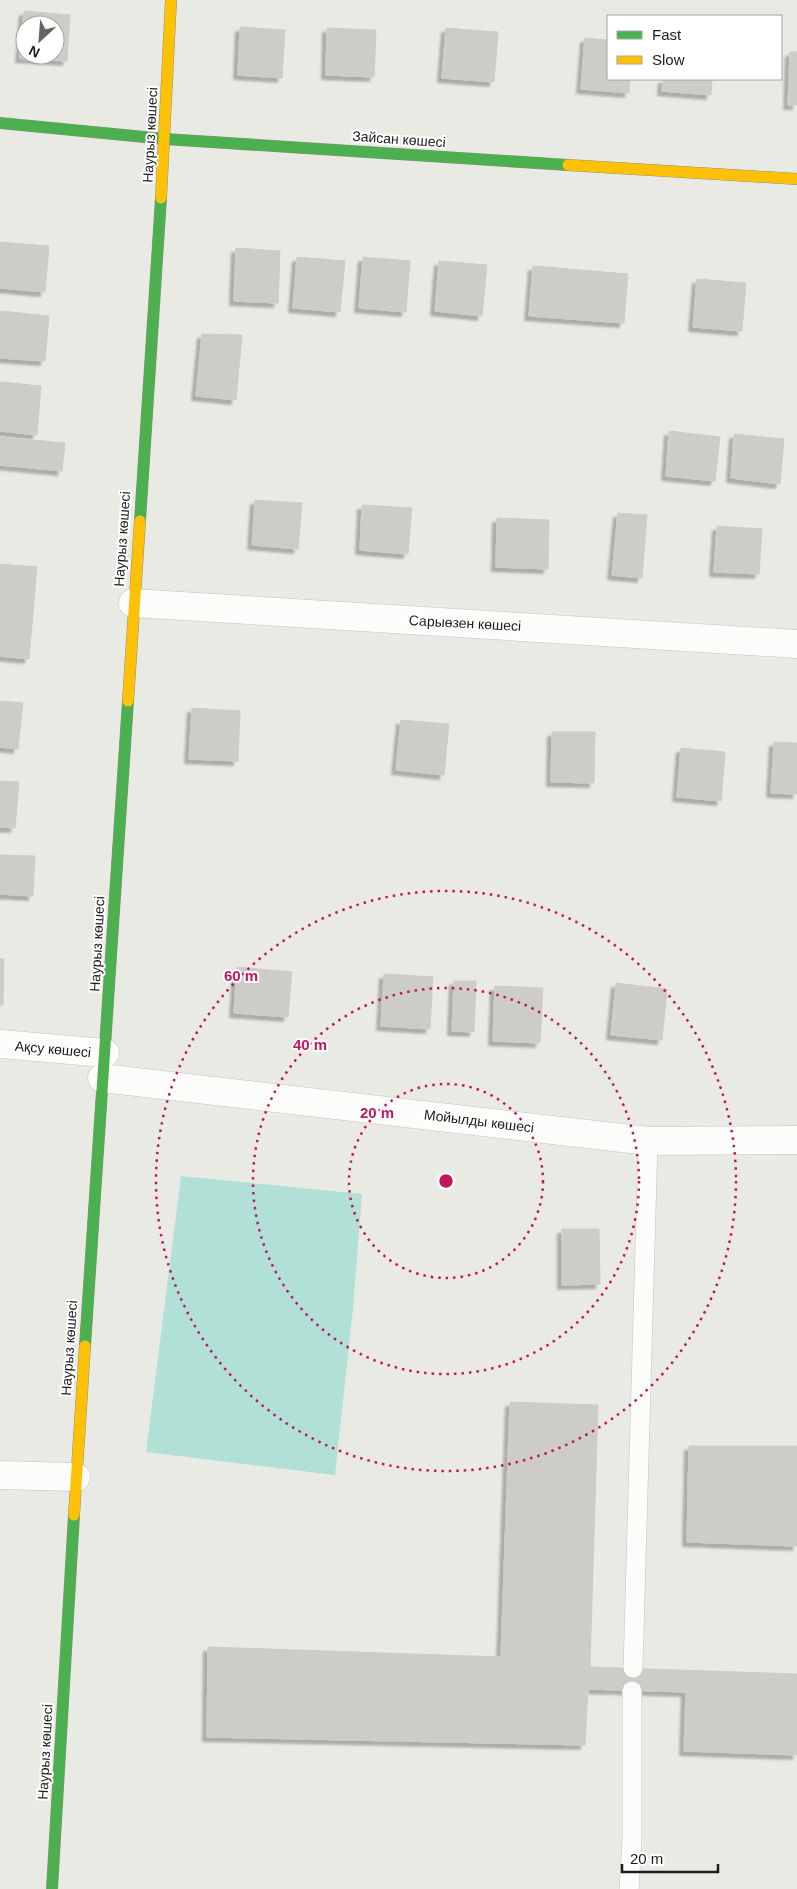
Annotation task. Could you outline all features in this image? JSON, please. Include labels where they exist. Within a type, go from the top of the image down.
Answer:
[{"type":"street","name":"Наурыз көшесі","points":[[52,1889],[76,1477],[133,603],[166,139],[171,0]]},
{"type":"street","name":"Зайсан көшесі","points":[[0,124],[166,139],[797,179]]},
{"type":"street","name":"Сарыөзен көшесі","points":[[133,603],[797,644]]},
{"type":"street","name":"Ақсу көшесі","points":[[0,1044],[104,1066]]},
{"type":"street","name":"Мойылды көшесі","points":[[104,1066],[648,1141],[797,1140]]},
{"type":"street","points":[[0,1476],[76,1477]]},
{"type":"street","points":[[52,1889],[62,1889]]},
{"type":"lane","points":[[633,1668],[648,1141]]},
{"type":"lane","points":[[629,1889],[632,1840],[632,1691]]},
{"type":"shaded area","points":[[181,1176],[362,1194],[353,1309],[335,1475],[146,1452]]},
{"type":"building","points":[[24,11],[70,15],[67,61],[65,61],[65,15],[24,15]]},
{"type":"building","points":[[240,27],[285,30],[282,78],[238,75]]},
{"type":"building","points":[[327,28],[376,30],[374,77],[326,75]]},
{"type":"building","points":[[446,28],[498,32],[494,82],[442,78]]},
{"type":"building","points":[[585,38],[607,40],[607,80],[630,80],[629,93],[581,89]]},
{"type":"building","points":[[790,52],[797,52],[797,105],[788,105]]},
{"type":"building","points":[[663,80],[712,80],[711,95],[662,91]]},
{"type":"building","points":[[0,242],[49,246],[45,292],[0,288]]},
{"type":"building","points":[[236,248],[280,251],[278,303],[234,301]]},
{"type":"building","points":[[297,257],[345,261],[340,312],[293,308]]},
{"type":"building","points":[[363,257],[410,261],[406,312],[359,308]]},
{"type":"building","points":[[439,261],[487,265],[482,316],[435,311]]},
{"type":"building","points":[[533,266],[628,274],[624,323],[529,316]]},
{"type":"building","points":[[697,279],[746,283],[742,331],[693,327]]},
{"type":"building","points":[[1,311],[49,316],[45,361],[0,358]]},
{"type":"building","points":[[202,334],[242,335],[236,400],[196,396]]},
{"type":"building","points":[[0,382],[41,386],[37,435],[0,431]]},
{"type":"building","points":[[669,431],[720,437],[715,481],[666,476]]},
{"type":"building","points":[[734,434],[784,439],[780,484],[731,478]]},
{"type":"building","points":[[0,437],[65,443],[62,471],[0,465]]},
{"type":"building","points":[[255,500],[302,503],[298,549],[252,545]]},
{"type":"building","points":[[362,505],[412,508],[408,554],[360,550]]},
{"type":"building","points":[[618,513],[647,515],[642,578],[612,575]]},
{"type":"building","points":[[497,518],[549,520],[548,569],[496,567]]},
{"type":"building","points":[[717,526],[762,529],[759,574],[714,572]]},
{"type":"building","points":[[0,564],[37,567],[29,659],[0,656]]},
{"type":"building","points":[[0,701],[23,703],[18,749],[0,747]]},
{"type":"building","points":[[192,708],[240,711],[238,761],[189,759]]},
{"type":"building","points":[[401,720],[449,724],[444,775],[396,770]]},
{"type":"building","points":[[552,732],[595,732],[594,783],[551,782]]},
{"type":"building","points":[[774,742],[797,743],[797,794],[771,793]]},
{"type":"building","points":[[681,748],[725,752],[721,801],[677,797]]},
{"type":"building","points":[[0,781],[19,782],[15,828],[0,827]]},
{"type":"building","points":[[0,855],[35,856],[33,896],[0,894]]},
{"type":"building","points":[[0,959],[4,959],[3,1005],[0,1005]]},
{"type":"building","points":[[237,967],[292,972],[288,1017],[234,1013]]},
{"type":"building","points":[[384,974],[433,977],[430,1029],[381,1026]]},
{"type":"building","points":[[454,981],[476,981],[474,1032],[452,1031]]},
{"type":"building","points":[[616,983],[667,989],[662,1040],[611,1035]]},
{"type":"building","points":[[495,986],[543,988],[540,1043],[493,1041]]},
{"type":"building","points":[[562,1229],[599,1229],[600,1284],[562,1285]]},
{"type":"building","points":[[510,1402],[598,1405],[590,1667],[797,1674],[797,1755],[684,1751],[686,1692],[588,1689],[585,1745],[207,1737],[208,1647],[501,1657]]},
{"type":"building","points":[[689,1446],[797,1446],[797,1546],[687,1542]]},
{"type":"traffic: fast","points":[[0,123],[165,139],[568,165]]},
{"type":"traffic: fast","points":[[140,521],[161,198]]},
{"type":"traffic: fast","points":[[85,1346],[128,701]]},
{"type":"traffic: fast","points":[[52,1889],[74,1515]]},
{"type":"traffic: slow","points":[[161,198],[171,0]]},
{"type":"traffic: slow","points":[[568,165],[797,179]]},
{"type":"traffic: slow","points":[[128,701],[140,521]]},
{"type":"traffic: slow","points":[[74,1515],[85,1346]]}]
